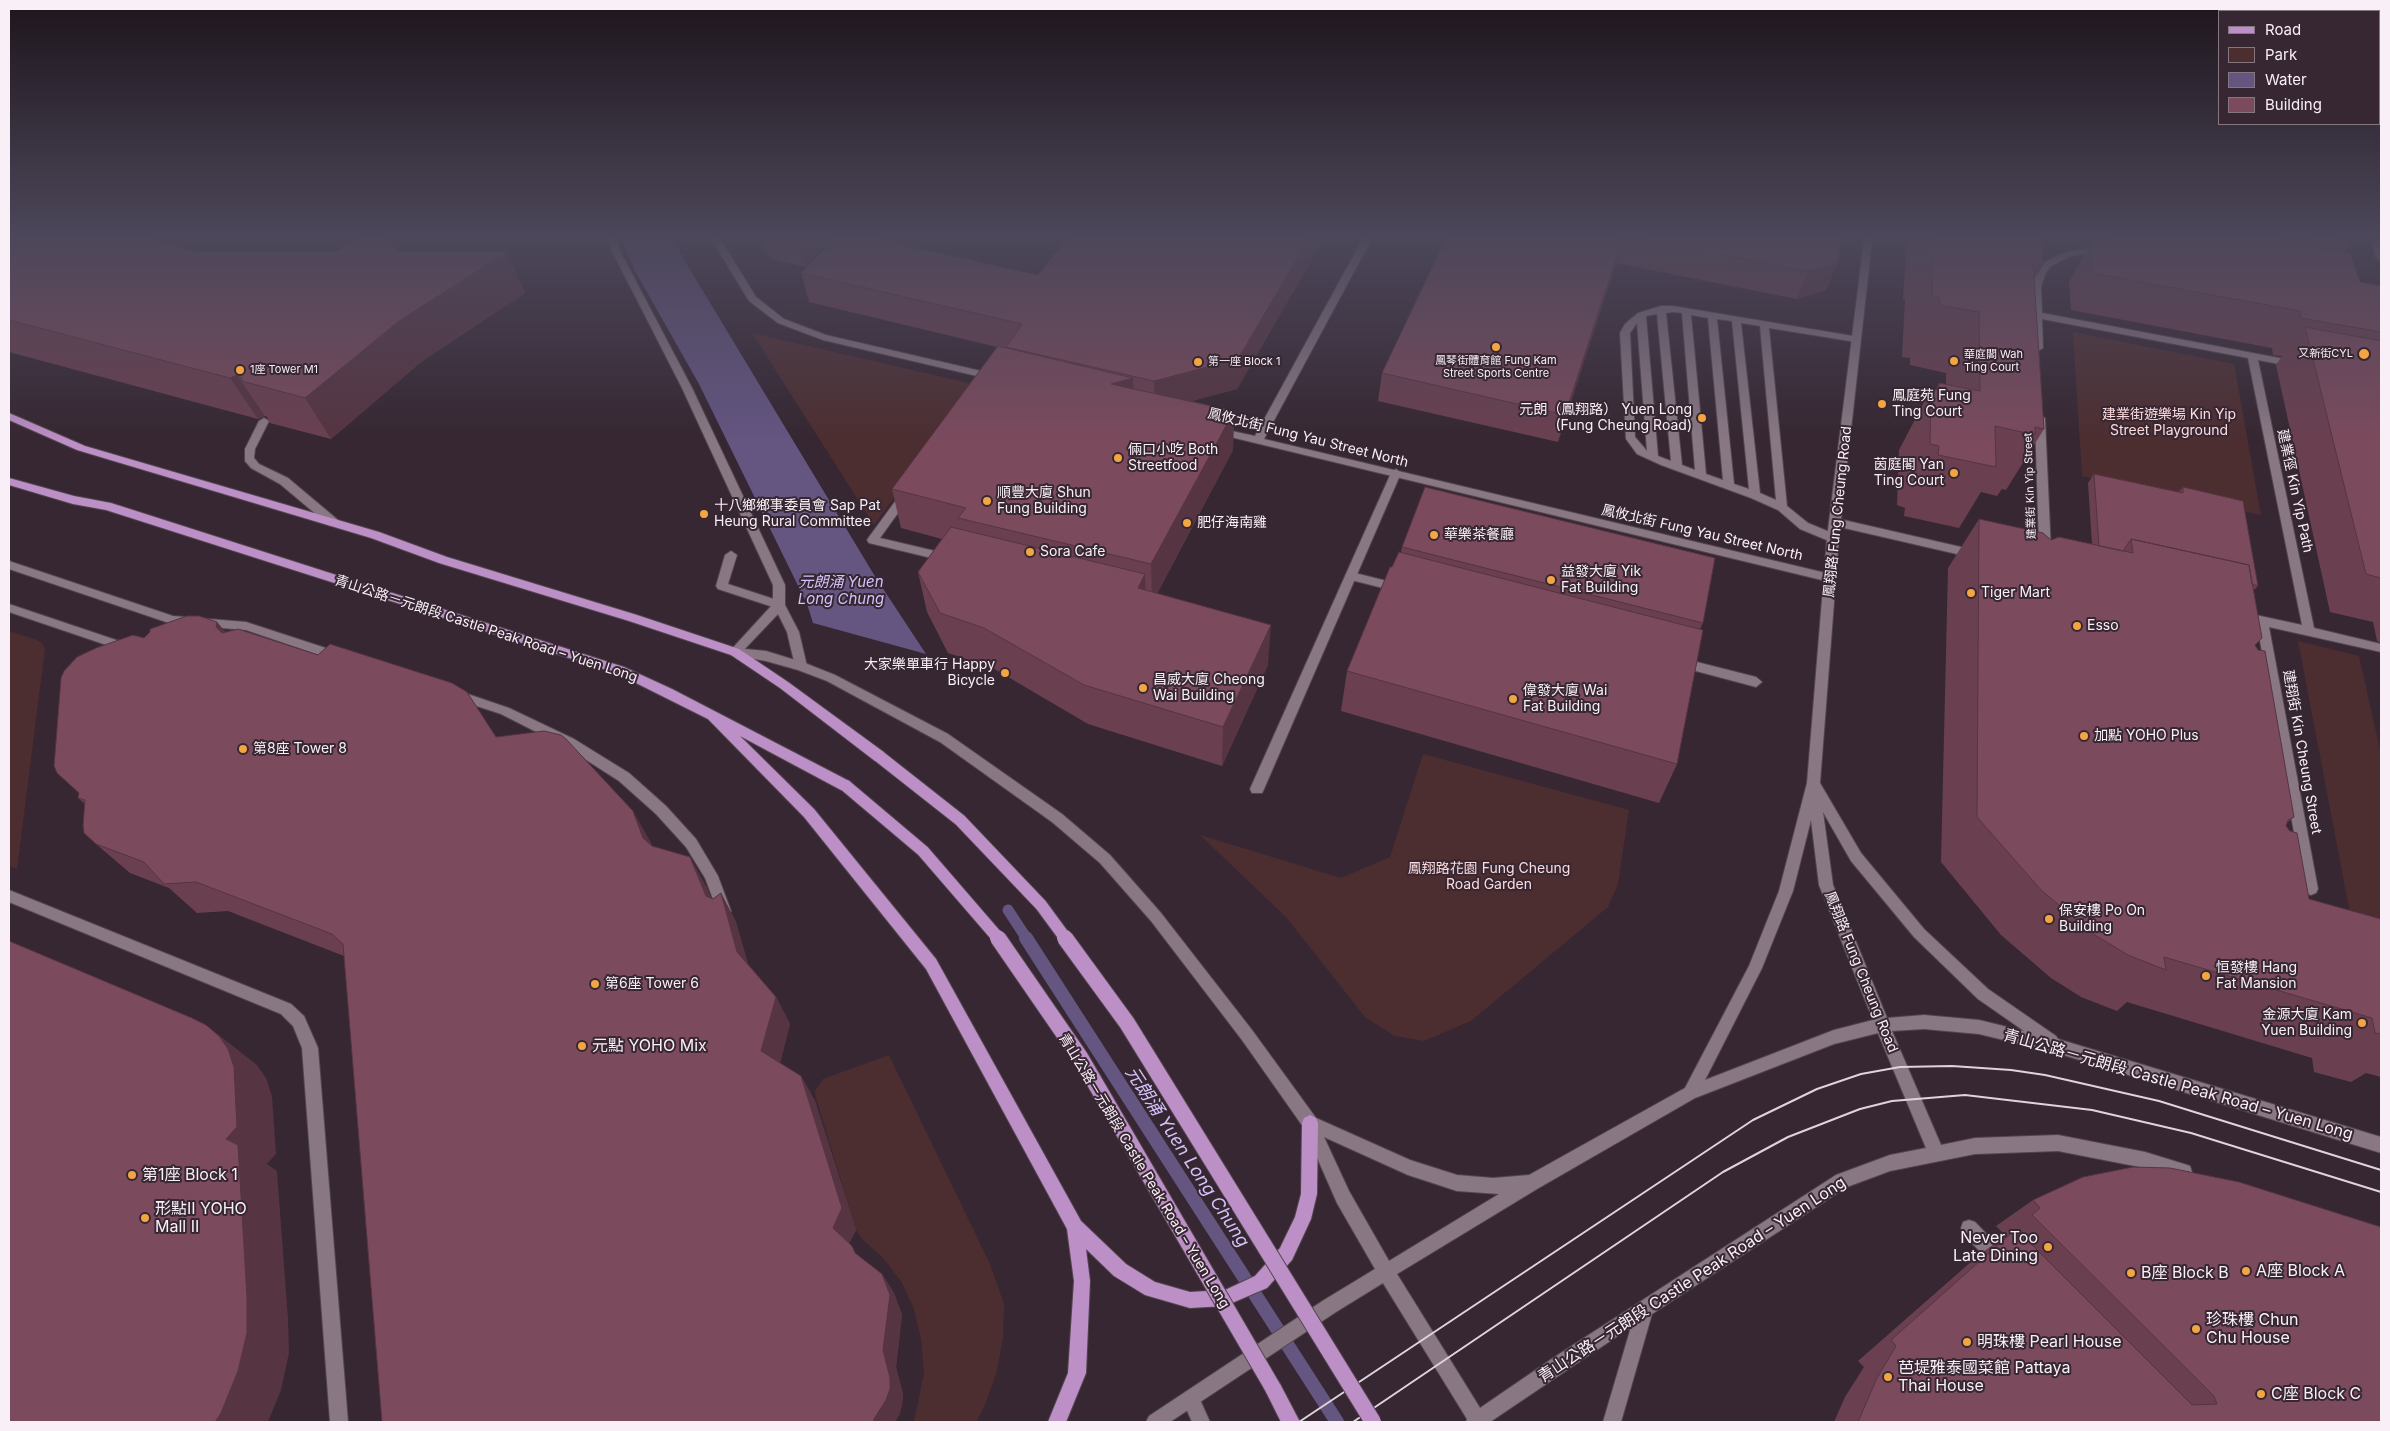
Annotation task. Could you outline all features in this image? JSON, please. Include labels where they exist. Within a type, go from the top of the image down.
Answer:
[{"type":"main road","name":"青山公路－元朗段 Castle Peak Road – Yuen Long","points":[[9,416],[81,448],[334,523],[736,652],[784,685],[960,820],[1041,904],[1127,1023],[1373,1422]]},
{"type":"main road","name":"青山公路－元朗段 Castle Peak Road – Yuen Long","points":[[9,481],[73,500],[107,506],[620,670],[668,692],[846,786],[923,851],[996,935],[1080,1057],[1291,1422]]},
{"type":"main road","points":[[713,717],[809,813],[931,964],[1075,1226],[1120,1270],[1150,1289],[1190,1300],[1224,1298],[1261,1282],[1286,1254],[1303,1219],[1309,1194],[1310,1123]]},
{"type":"main road","points":[[1057,1422],[1077,1373],[1081,1328],[1082,1281],[1075,1226]]},
{"type":"street","points":[[645,307],[687,388],[779,585],[779,605],[793,632],[801,666]]},
{"type":"street","points":[[762,307],[781,321],[823,337],[995,381]]},
{"type":"street","points":[[1258,440],[1331,307]]},
{"type":"street","name":"鳳翔路 Fung Cheung Road","points":[[1690,1093],[1755,968],[1786,891],[1814,783],[1833,538],[1860,307]]},
{"type":"street","points":[[2037,307],[2038,354]]},
{"type":"street","points":[[1833,538],[1804,526],[1782,507],[1641,452],[1630,437],[1624,333],[1628,326],[1641,316],[1661,309],[1712,314],[1856,339]]},
{"type":"street","points":[[1661,309],[1677,467]]},
{"type":"street","points":[[1686,310],[1700,475]]},
{"type":"street","points":[[1712,314],[1729,485]]},
{"type":"street","points":[[2037,315],[2307,366]]},
{"type":"street","points":[[1641,316],[1653,458]]},
{"type":"street","points":[[1736,318],[1755,495]]},
{"type":"street","points":[[1764,323],[1782,507]]},
{"type":"street","name":"建業徑 Kin Yip Path","points":[[2252,356],[2309,631]]},
{"type":"street","name":"建業街 Kin Yip Street","points":[[2040,404],[2045,561]]},
{"type":"street","points":[[264,421],[250,449],[249,459],[255,466],[284,481],[334,523]]},
{"type":"street","name":"鳳攸北街 Fung Yau Street North","points":[[1212,429],[1830,578]]},
{"type":"street","points":[[1258,789],[1396,474]]},
{"type":"street","points":[[913,486],[873,540],[960,561]]},
{"type":"street","points":[[1835,522],[1982,556]]},
{"type":"street","points":[[731,555],[722,586],[779,605]]},
{"type":"street","points":[[9,565],[172,620],[246,626],[347,659]]},
{"type":"street","points":[[1351,576],[1407,591]]},
{"type":"street","points":[[736,652],[779,605]]},
{"type":"street","points":[[9,608],[136,651]]},
{"type":"street","points":[[2234,614],[2381,648]]},
{"type":"street","name":"建翔街 Kin Cheung Street","points":[[2262,620],[2311,890],[2292,884]]},
{"type":"street","points":[[277,651],[303,645]]},
{"type":"street","name":"青山公路－元朗段 Castle Peak Road – Yuen Long","points":[[736,652],[766,656],[801,666],[831,678],[944,738],[1057,818],[1104,859],[1162,925],[1247,1035],[1310,1123],[1343,1197],[1477,1422],[1559,1364],[1842,1181],[1890,1163],[1975,1146],[2058,1143],[2136,1158],[2202,1178]]},
{"type":"street","points":[[1672,660],[1756,682]]},
{"type":"street","points":[[443,691],[505,711],[570,743],[624,777],[662,810],[690,843],[711,876],[728,920]]},
{"type":"street","points":[[2261,704],[2278,708]]},
{"type":"street","points":[[1814,783],[1856,857],[1919,933],[1983,994],[2057,1046]]},
{"type":"street","name":"鳳翔路 Fung Cheung Road","points":[[1814,783],[1826,885],[1936,1153]]},
{"type":"street","points":[[9,896],[286,1009],[299,1021],[310,1048],[339,1422]]},
{"type":"street","name":"青山公路－元朗段 Castle Peak Road – Yuen Long","points":[[1155,1422],[1330,1306],[1531,1183],[1690,1093],[1834,1037],[1882,1025],[1924,1022],[1980,1027],[2057,1046],[2381,1145]]},
{"type":"street","name":"青山公路－元朗段 Castle Peak Road – Yuen Long","points":[[1310,1123],[1408,1167],[1457,1183],[1493,1186],[1531,1183]]},
{"type":"street","points":[[1969,1228],[2010,1270]]},
{"type":"street","points":[[1612,1422],[1645,1310]]},
{"type":"street","points":[[1191,1399],[1201,1422]]},
{"type":"green space","name":"建業街遊樂場 Kin Yip Street Playground","points":[[2073,332],[2234,364],[2261,515],[2082,476]]},
{"type":"green space","points":[[752,333],[977,385],[874,525]]},
{"type":"green space","points":[[9,631],[35,639],[42,643],[45,649],[17,869],[9,866]]},
{"type":"green space","points":[[2298,641],[2359,656],[2381,754],[2381,965],[2352,924]]},
{"type":"green space","name":"鳳翔路花園 Fung Cheung Road Garden","points":[[1423,754],[1629,810],[1618,884],[1608,907],[1471,1021],[1424,1041],[1395,1036],[1365,1017],[1286,917],[1200,835],[1341,878],[1390,857]]},
{"type":"green space","points":[[889,1055],[990,1264],[1004,1304],[1003,1337],[997,1371],[985,1405],[976,1422],[914,1422],[924,1373],[921,1339],[914,1309],[901,1281],[883,1258],[863,1240],[856,1230],[816,1098],[815,1091],[823,1079]]},
{"type":"water","name":"元朗涌 Yuen Long Chung","points":[[655,307],[712,307],[876,578],[926,654],[813,623],[807,604],[699,384]]},
{"type":"building","points":[[9,307],[421,307],[399,321],[305,398],[242,381],[242,378],[237,375],[230,378],[9,320]]},
{"type":"building","points":[[947,307],[1269,307],[1238,359],[1154,381],[1006,347],[1022,324]]},
{"type":"building","name":"鳳琴街體育館 Fung Kam Street Sports Centre","points":[[1413,307],[1600,307],[1565,415],[1382,373]]},
{"type":"building","points":[[1950,307],[2036,307],[2044,429],[2035,427],[2035,435],[1995,426],[1996,467],[1938,455],[1939,446],[1930,444],[1931,389],[1939,390],[1939,383],[1980,391],[1979,312]]},
{"type":"building","points":[[2277,307],[2381,307],[2381,332],[2301,318],[2300,311]]},
{"type":"building","points":[[2305,327],[2381,341],[2381,578],[2366,574]]},
{"type":"building","points":[[998,346],[1133,378],[1111,384],[1234,411],[1151,564],[958,518],[966,508],[892,489]]},
{"type":"building","points":[[2094,474],[2183,493],[2183,487],[2243,501],[2258,586],[2252,584],[2249,565],[2131,539],[2123,551],[2099,546]]},
{"type":"building","points":[[1425,487],[1715,558],[1703,623],[1402,547]]},
{"type":"building","points":[[1979,519],[2043,533],[2051,540],[2059,537],[2133,553],[2131,539],[2249,565],[2262,638],[2255,645],[2258,650],[2265,651],[2294,817],[2288,820],[2286,826],[2290,831],[2297,833],[2309,899],[2381,919],[2381,1034],[2375,1033],[2372,1018],[2164,957],[2166,970],[2128,955],[2095,935],[2042,891],[1977,817]]},
{"type":"building","points":[[951,527],[1145,574],[1138,588],[1271,625],[1223,727],[1084,685],[984,628],[940,613],[918,572]]},
{"type":"building","points":[[1399,552],[1703,630],[1677,764],[1347,671],[1390,567],[1392,567]]},
{"type":"building","name":"元點 YOHO Mix","points":[[187,616],[199,616],[217,622],[216,627],[222,633],[238,629],[318,655],[330,644],[452,683],[467,692],[496,737],[544,731],[561,735],[633,811],[643,838],[652,846],[690,857],[706,896],[713,899],[721,893],[737,952],[776,997],[761,1051],[801,1076],[842,1208],[833,1228],[852,1246],[855,1253],[882,1274],[890,1295],[883,1350],[890,1378],[890,1389],[874,1422],[382,1422],[343,944],[332,934],[196,882],[164,884],[144,862],[96,844],[84,833],[85,800],[78,798],[79,793],[57,773],[54,766],[61,678],[64,671],[77,657],[96,648],[133,635],[144,638],[150,632],[150,629]]},
{"type":"building","name":"形點II YOHO Mall II","points":[[9,941],[192,1018],[206,1025],[219,1036],[228,1049],[234,1067],[237,1127],[226,1139],[238,1145],[247,1297],[247,1333],[238,1371],[221,1413],[215,1422],[9,1422]]},
{"type":"building","points":[[2133,1167],[2170,1168],[2239,1182],[2381,1227],[2381,1422],[1858,1422],[1877,1378],[1896,1346],[1891,1340],[2016,1229],[2192,1405],[2217,1404],[2214,1396],[2032,1215],[2040,1208],[2033,1200],[2083,1177]]},
{"type":"waterway","name":"元朗涌 Yuen Long Chung","points":[[1008,910],[1027,939]]},
{"type":"waterway","name":"元朗涌 Yuen Long Chung","points":[[1026,938],[1337,1422]]},
{"type":"tram line","points":[[1299,1422],[1753,1120],[1817,1089],[1861,1074],[1900,1067],[1952,1066],[2011,1070],[2045,1075],[2159,1101],[2381,1170]]},
{"type":"tram line","points":[[1353,1422],[1723,1172],[1788,1137],[1860,1109],[1892,1101],[1965,1095],[2092,1110],[2191,1133],[2381,1192]]},
{"type":"place","name":"鳳琴街體育館 Fung Kam Street Sports Centre","points":[[1496,347]]},
{"type":"place","name":"又新街CYL","points":[[2364,354]]},
{"type":"place","name":"華庭閣 Wah Ting Court","points":[[1954,361]]},
{"type":"place","name":"第一座 Block 1","points":[[1198,362]]},
{"type":"place","name":"1座 Tower M1","points":[[240,370]]},
{"type":"place","name":"鳳庭苑 Fung Ting Court","points":[[1882,404]]},
{"type":"place","name":"元朗（鳳翔路） Yuen Long (Fung Cheung Road)","points":[[1702,418]]},
{"type":"place","name":"倆口小吃 Both Streetfood","points":[[1118,458]]},
{"type":"place","name":"茵庭閣 Yan Ting Court","points":[[1954,473]]},
{"type":"place","name":"順豐大廈 Shun Fung Building","points":[[987,501]]},
{"type":"place","name":"十八鄉鄉事委員會 Sap Pat Heung Rural Committee","points":[[704,514]]},
{"type":"place","name":"肥仔海南雞","points":[[1187,523]]},
{"type":"place","name":"華樂茶餐廳","points":[[1434,535]]},
{"type":"place","name":"Sora Cafe","points":[[1030,552]]},
{"type":"place","name":"益發大廈 Yik Fat Building","points":[[1551,580]]},
{"type":"place","name":"Tiger Mart","points":[[1971,593]]},
{"type":"place","name":"Esso","points":[[2077,626]]},
{"type":"place","name":"大家樂單車行 Happy Bicycle","points":[[1005,673]]},
{"type":"place","name":"昌威大廈 Cheong Wai Building","points":[[1143,688]]},
{"type":"place","name":"偉發大廈 Wai Fat Building","points":[[1513,699]]},
{"type":"place","name":"加點 YOHO Plus","points":[[2084,736]]},
{"type":"place","name":"第8座 Tower 8","points":[[243,749]]},
{"type":"place","name":"保安樓 Po On Building","points":[[2049,919]]},
{"type":"place","name":"恒發樓 Hang Fat Mansion","points":[[2206,976]]},
{"type":"place","name":"第6座 Tower 6","points":[[595,984]]},
{"type":"place","name":"金源大廈 Kam Yuen Building","points":[[2362,1023]]},
{"type":"place","name":"元點 YOHO Mix","points":[[582,1046]]},
{"type":"place","name":"第1座 Block 1","points":[[132,1175]]},
{"type":"place","name":"形點II YOHO Mall II","points":[[145,1218]]},
{"type":"place","name":"Never Too Late Dining","points":[[2048,1247]]},
{"type":"place","name":"A座 Block A","points":[[2246,1271]]},
{"type":"place","name":"B座 Block B","points":[[2131,1273]]},
{"type":"place","name":"珍珠樓 Chun Chu House","points":[[2196,1329]]},
{"type":"place","name":"明珠樓 Pearl House","points":[[1967,1342]]},
{"type":"place","name":"芭堤雅泰國菜館 Pattaya Thai House","points":[[1888,1377]]},
{"type":"place","name":"C座 Block C","points":[[2261,1394]]}]
